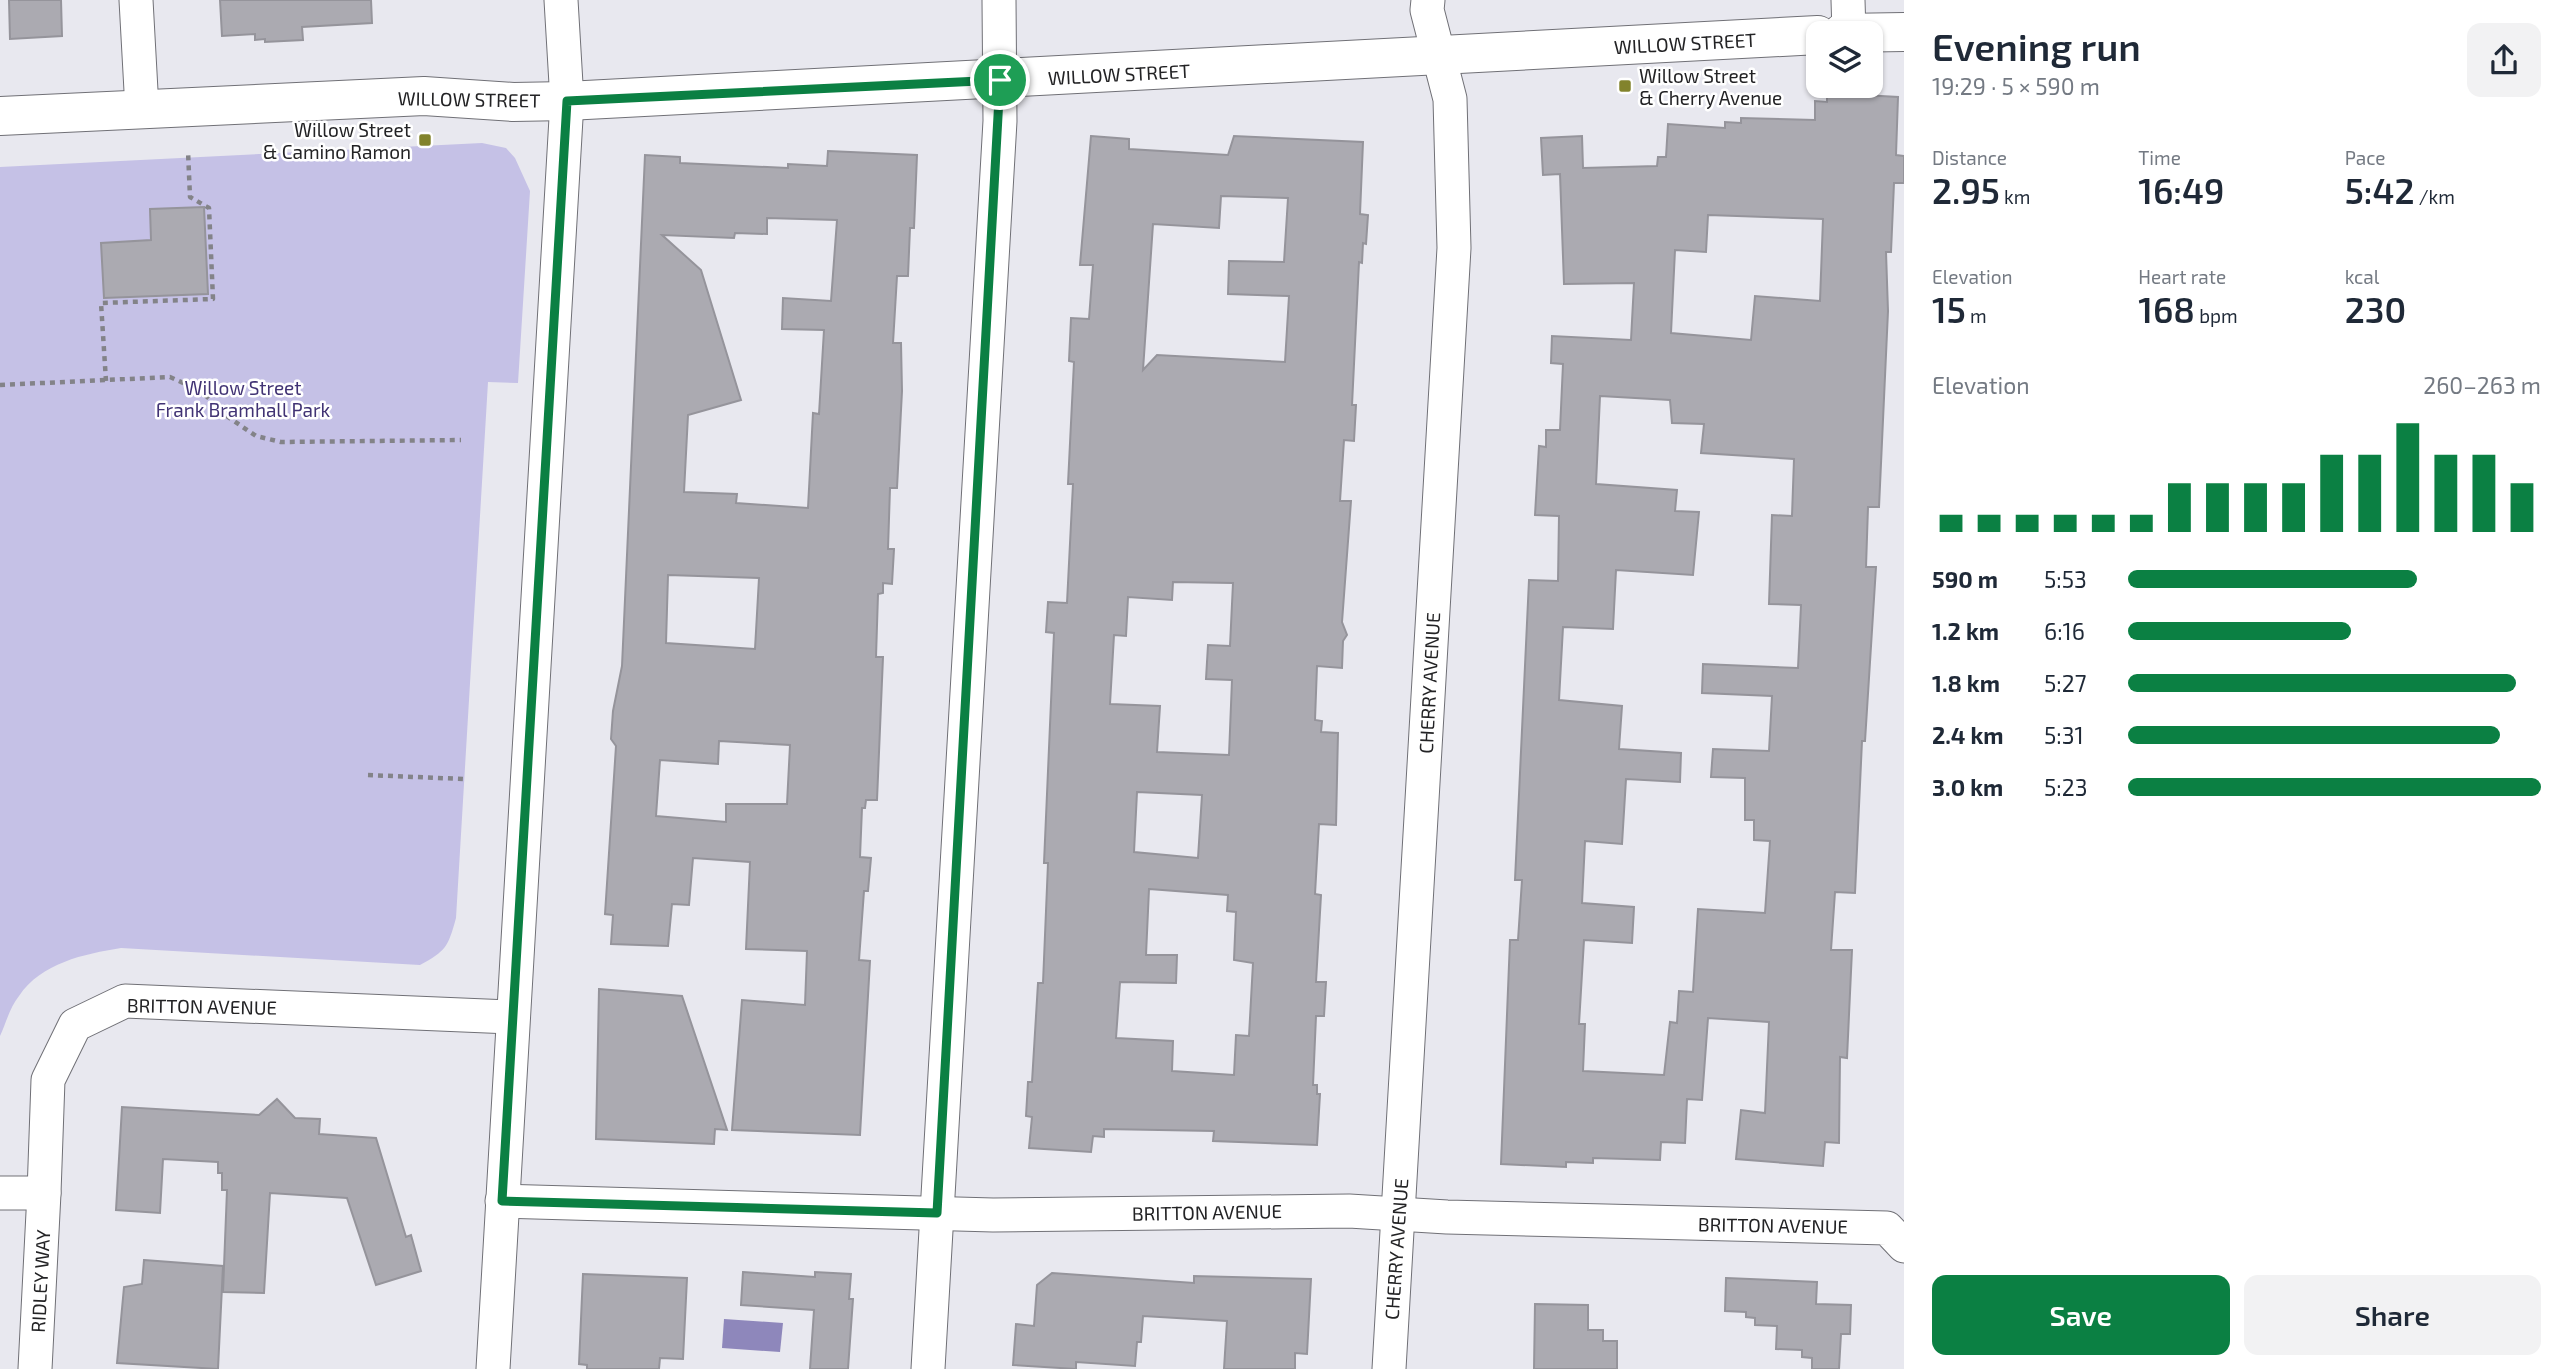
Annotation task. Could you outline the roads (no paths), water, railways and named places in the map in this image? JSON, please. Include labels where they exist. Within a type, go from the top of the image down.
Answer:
[{"type":"main road","points":[[1883,32],[1904,32]]},
{"type":"main road","name":"WILLOW STREET","points":[[0,116],[424,96],[513,102],[567,101],[1806,36]]},
{"type":"street","points":[[136,0],[142,109]]},
{"type":"street","points":[[493,1369],[511,1017],[567,101],[561,0]]},
{"type":"street","points":[[928,1369],[1000,80],[999,0]]},
{"type":"street","name":"CHERRY AVENUE","points":[[1388,1369],[1454,248],[1450,99],[1427,10],[1428,0]]},
{"type":"street","points":[[1848,0],[1849,21]]},
{"type":"street","name":"BRITTON AVENUE","points":[[44,1193],[48,1080],[75,1025],[125,1001],[511,1017]]},
{"type":"street","points":[[0,1193],[44,1193]]},
{"type":"street","name":"RIDLEY WAY","points":[[35,1369],[44,1193]]},
{"type":"street","name":"BRITTON AVENUE","points":[[502,1201],[937,1213],[1349,1211],[1887,1228],[1904,1246]]},
{"type":"place","name":"Willow Street & Cherry Avenue","points":[[1625,86]]},
{"type":"place","name":"Willow Street & Camino Ramon","points":[[425,140]]},
{"type":"park label","name":"Willow Street Frank Bramhall Park","points":[[243,398]]}]
